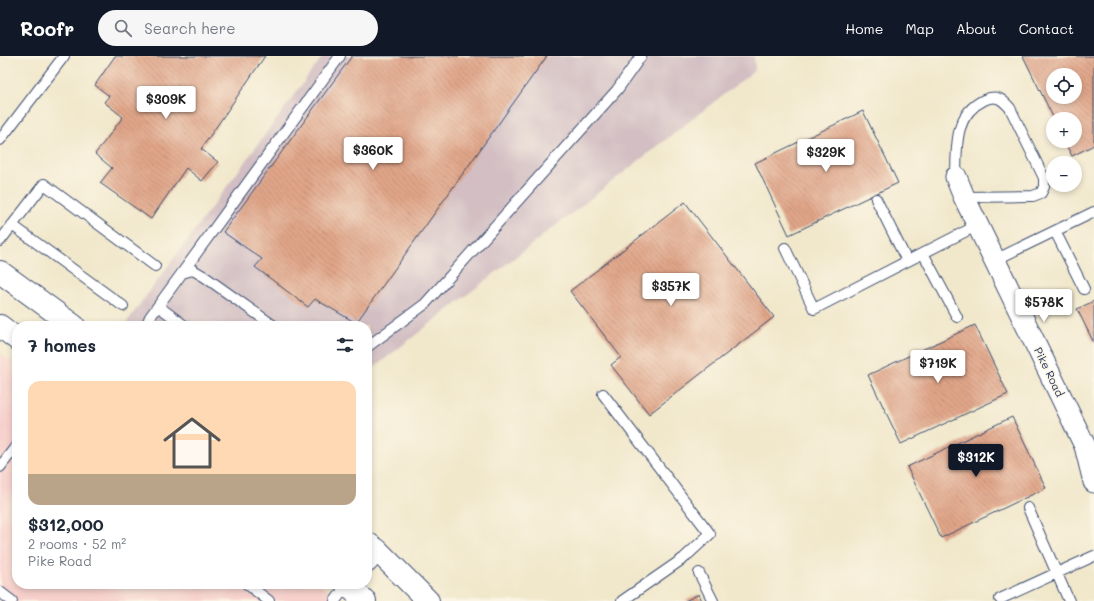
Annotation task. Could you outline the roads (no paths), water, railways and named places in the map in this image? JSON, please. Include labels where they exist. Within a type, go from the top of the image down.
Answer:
[{"type":"street","name":"Pike Road","points":[[956,178],[1085,446],[1094,482]]},
{"type":"street","points":[[0,272],[67,321]]},
{"type":"street","points":[[0,326],[12,335]]},
{"type":"street","points":[[372,554],[428,601]]},
{"type":"street","points":[[346,589],[365,601]]},
{"type":"lane","points":[[0,140],[64,56]]},
{"type":"lane","points":[[148,321],[340,56]]},
{"type":"lane","points":[[372,343],[425,304],[617,90],[641,56]]},
{"type":"lane","points":[[956,178],[958,135],[967,112],[978,103],[990,97],[1002,99],[1010,108],[1044,178],[1044,187],[1041,193],[1033,196],[964,197]]},
{"type":"lane","points":[[0,241],[44,184],[155,266]]},
{"type":"lane","points":[[876,199],[907,261]]},
{"type":"lane","points":[[995,260],[1094,212]]},
{"type":"lane","points":[[12,225],[123,306]]},
{"type":"lane","points":[[784,248],[814,309],[978,225]]},
{"type":"lane","points":[[1055,231],[1084,289]]},
{"type":"lane","points":[[923,253],[957,317]]},
{"type":"lane","points":[[182,273],[193,270],[199,273],[267,321]]},
{"type":"lane","points":[[158,306],[178,321]]},
{"type":"lane","points":[[603,394],[710,534],[684,558],[622,601]]},
{"type":"lane","points":[[0,467],[12,451]]},
{"type":"lane","points":[[1028,508],[1058,573],[1069,601]]},
{"type":"lane","points":[[1000,599],[1094,556]]},
{"type":"lane","points":[[700,573],[713,601]]},
{"type":"lane","points":[[253,589],[269,601]]},
{"type":"lane","points":[[0,592],[12,601]]}]
